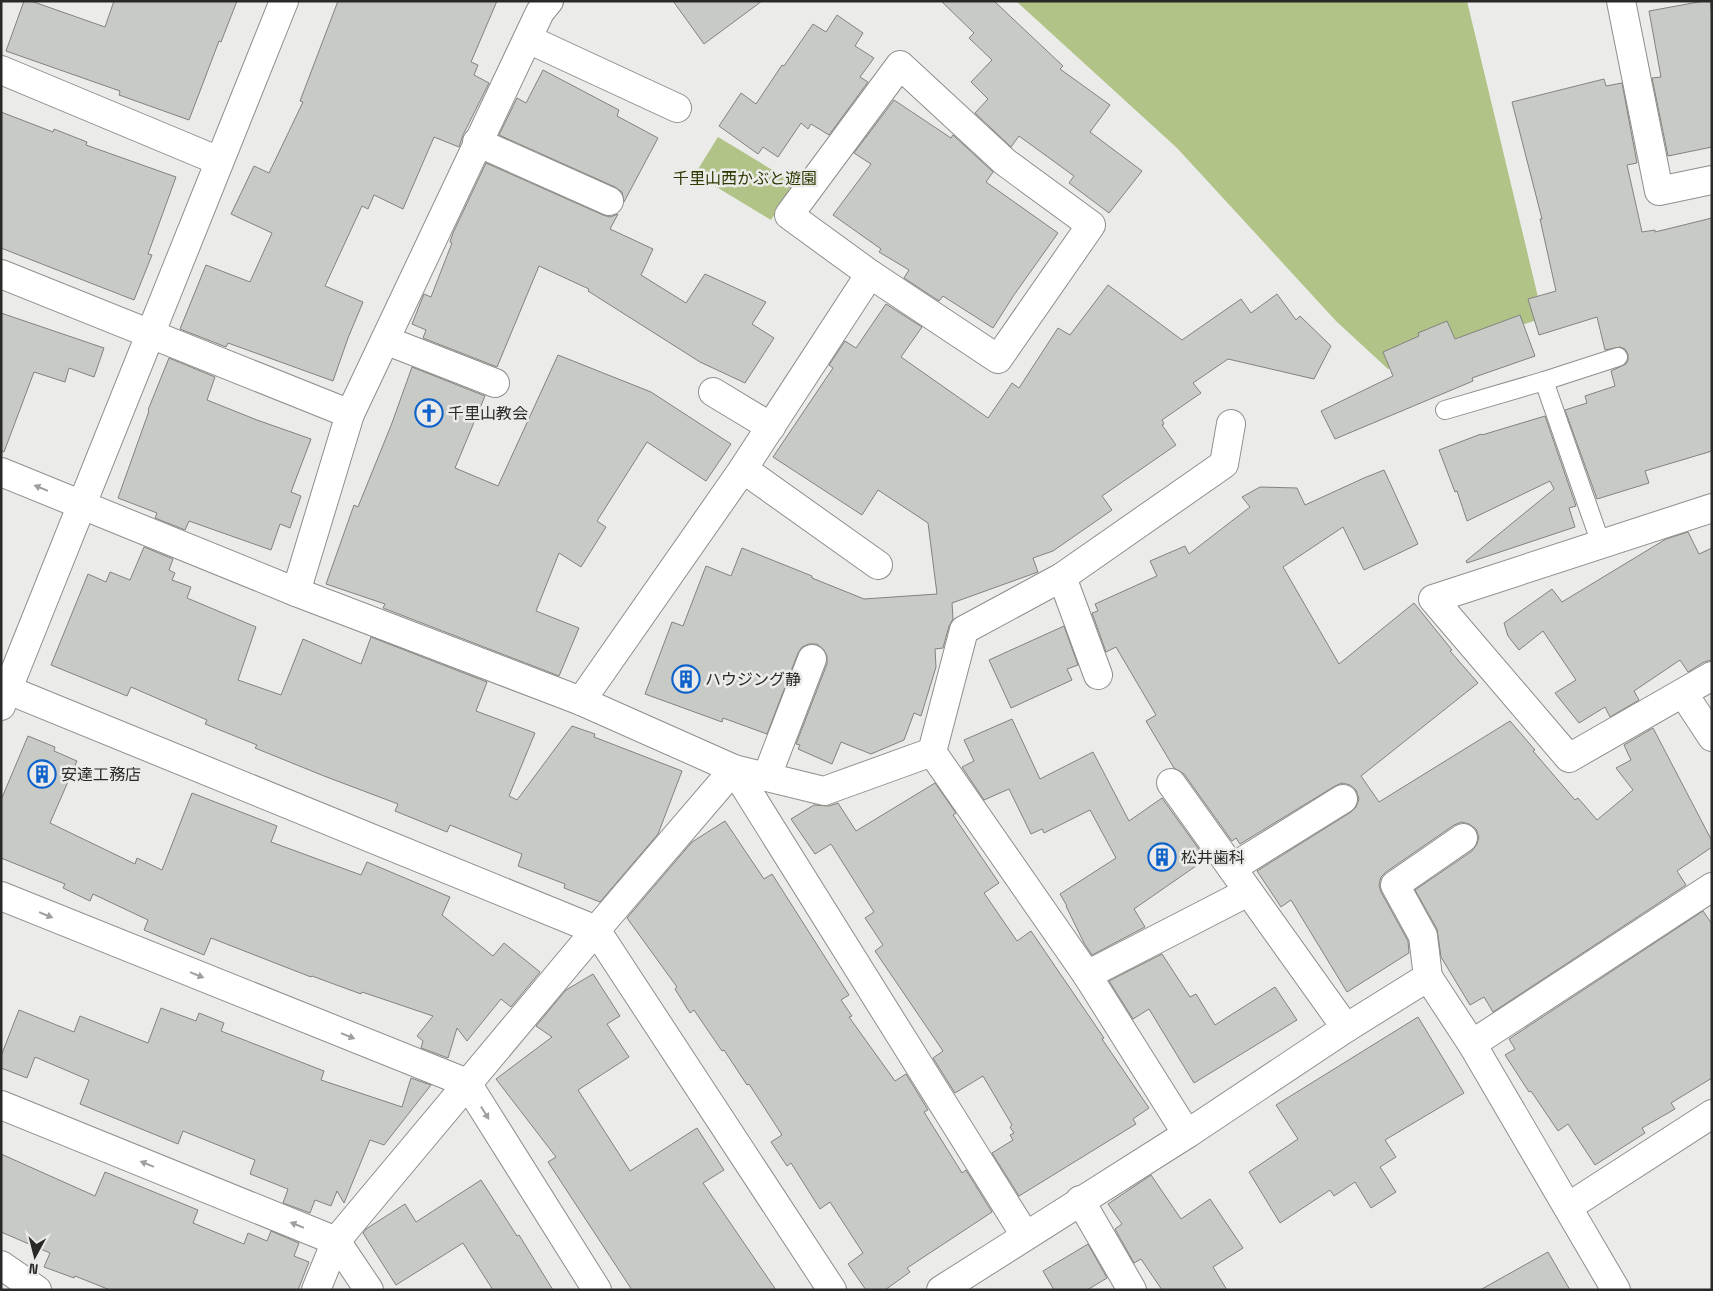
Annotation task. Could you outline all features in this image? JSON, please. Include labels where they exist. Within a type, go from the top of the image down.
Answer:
[{"type":"street","points":[[284,1],[151,334],[3,694],[596,930],[832,1290]]},
{"type":"street","points":[[296,592],[350,414],[477,142],[540,12],[549,1]]},
{"type":"street","points":[[1621,1],[1659,191],[1712,180]]},
{"type":"street","points":[[528,39],[677,108]]},
{"type":"street","points":[[900,65],[1005,162],[1091,225],[998,359],[870,274],[789,215],[900,65]]},
{"type":"street","points":[[1,70],[219,161]]},
{"type":"street","points":[[477,142],[609,201]]},
{"type":"street","points":[[1,274],[350,414]]},
{"type":"street","points":[[581,701],[743,469],[870,274]]},
{"type":"street","points":[[385,340],[495,383]]},
{"type":"street","points":[[713,392],[771,427]]},
{"type":"street","points":[[1187,1134],[1087,975],[932,752],[964,630],[1062,577],[1224,464],[1231,424]]},
{"type":"street","points":[[743,469],[878,565]]},
{"type":"street","points":[[1,472],[296,592],[581,701],[734,769],[824,791],[932,752]]},
{"type":"street","points":[[1712,508],[1433,599],[1569,758],[1712,676]]},
{"type":"street","points":[[1062,577],[1098,675]]},
{"type":"street","points":[[767,776],[812,659]]},
{"type":"street","points":[[1683,693],[1712,737]]},
{"type":"street","points":[[316,1290],[336,1241],[596,930],[734,769]]},
{"type":"street","points":[[734,769],[1025,1235]]},
{"type":"street","points":[[1171,782],[1346,1028]]},
{"type":"street","points":[[1232,868],[1343,799]]},
{"type":"street","points":[[1463,838],[1395,884],[1423,936],[1428,977],[1472,1044],[1616,1290]]},
{"type":"street","points":[[1472,1044],[1712,887]]},
{"type":"street","points":[[1087,975],[1248,892]]},
{"type":"street","points":[[1,896],[467,1083],[597,1290]]},
{"type":"street","points":[[941,1290],[1080,1200],[1187,1134],[1346,1028],[1428,977]]},
{"type":"street","points":[[1,1105],[336,1241],[369,1290]]},
{"type":"street","points":[[1568,1207],[1712,1114]]},
{"type":"street","points":[[1080,1200],[1132,1290]]},
{"type":"street","points":[[1,1265],[36,1290]]},
{"type":"lane","points":[[1445,410],[1544,382],[1618,357]]},
{"type":"lane","points":[[1544,382],[1601,544]]},
{"type":"green space","points":[[1016,1],[1467,1],[1543,318],[1388,369],[1336,321],[1177,148]]},
{"type":"green space","name":"千里山西かぶと遊園","points":[[718,137],[794,183],[771,220],[695,174]]},
{"type":"building","points":[[24,1],[31,1],[105,27],[114,1],[237,1],[221,42],[219,41],[189,120],[119,95],[120,91],[6,51]]},
{"type":"building","points":[[338,1],[497,1],[471,62],[478,65],[474,75],[489,83],[459,147],[434,137],[403,209],[374,195],[368,209],[362,206],[325,286],[363,302],[333,381],[228,343],[226,347],[180,329],[206,265],[250,282],[272,233],[231,214],[254,166],[269,173],[303,102],[300,101]]},
{"type":"building","points":[[673,1],[762,1],[704,44]]},
{"type":"building","points":[[941,1],[994,1],[1063,66],[1060,69],[1110,105],[1090,132],[1142,171],[1109,213],[1069,183],[1074,176],[1019,136],[1011,147],[975,113],[988,99],[971,82],[992,60],[969,38],[974,33]]},
{"type":"building","points":[[1710,1],[1712,15],[1712,147],[1668,156],[1652,78],[1661,77],[1649,11]]},
{"type":"building","points":[[837,15],[863,33],[855,46],[874,58],[860,77],[868,82],[829,135],[811,124],[808,129],[801,123],[778,157],[763,147],[758,154],[719,126],[741,93],[756,104],[813,24],[826,32]]},
{"type":"building","points":[[543,70],[619,110],[617,116],[658,138],[624,202],[622,192],[615,187],[499,135],[517,98],[526,103]]},
{"type":"building","points":[[1604,79],[1606,86],[1622,83],[1637,163],[1627,165],[1642,232],[1655,230],[1655,232],[1712,218],[1712,451],[1645,471],[1649,483],[1597,499],[1565,410],[1587,403],[1585,396],[1615,386],[1611,371],[1626,364],[1628,354],[1625,349],[1620,347],[1605,350],[1597,317],[1539,335],[1528,299],[1556,291],[1540,219],[1542,219],[1512,102]]},
{"type":"building","points":[[894,100],[951,138],[953,135],[993,172],[986,182],[1058,233],[993,328],[943,296],[939,301],[904,278],[909,270],[879,252],[881,249],[833,215],[871,164],[854,153]]},
{"type":"building","points":[[1,112],[53,132],[54,129],[87,142],[86,145],[176,177],[148,254],[152,255],[134,300],[1,248]]},
{"type":"building","points":[[486,163],[603,215],[610,217],[618,214],[610,229],[653,249],[641,275],[686,303],[705,274],[766,302],[752,324],[774,338],[745,383],[700,362],[588,291],[589,289],[539,266],[497,367],[423,338],[426,330],[412,324],[424,294],[431,297],[452,243],[450,242],[453,233]]},
{"type":"building","points":[[1108,285],[1182,340],[1241,299],[1251,313],[1277,294],[1296,320],[1300,316],[1331,346],[1314,379],[1228,359],[1193,383],[1201,393],[1162,420],[1164,424],[1162,425],[1176,445],[1102,496],[1112,510],[1053,551],[1033,558],[1038,572],[952,603],[953,619],[943,648],[935,649],[936,667],[921,716],[914,713],[904,740],[871,754],[841,742],[832,764],[798,749],[800,745],[796,744],[827,664],[827,656],[824,650],[817,644],[809,644],[802,647],[798,653],[767,734],[723,718],[722,722],[645,694],[672,622],[683,626],[706,566],[731,576],[742,548],[864,599],[937,594],[928,523],[878,490],[862,515],[773,457],[833,368],[829,365],[845,341],[856,348],[886,304],[922,327],[901,357],[988,418],[1012,383],[1019,388],[1058,328],[1070,335]]},
{"type":"building","points":[[1,313],[104,348],[94,377],[69,368],[65,382],[34,372],[4,452],[1,451]]},
{"type":"building","points":[[1520,315],[1535,356],[1472,378],[1473,381],[1335,439],[1321,411],[1393,376],[1383,352],[1419,336],[1418,333],[1447,321],[1455,339]]},
{"type":"building","points":[[558,355],[651,392],[731,444],[706,481],[647,442],[597,521],[606,527],[581,567],[559,553],[536,611],[579,628],[559,676],[383,608],[385,604],[326,584],[354,505],[358,507],[412,367],[485,396],[455,468],[498,486]]},
{"type":"building","points":[[169,358],[215,377],[207,400],[311,439],[291,492],[301,496],[290,528],[280,524],[271,550],[189,521],[185,530],[155,518],[157,513],[118,498],[148,410]]},
{"type":"building","points":[[1545,416],[1576,506],[1569,508],[1575,527],[1467,563],[1466,561],[1554,489],[1550,481],[1467,521],[1457,491],[1455,492],[1439,450],[1481,434]]},
{"type":"building","points":[[1384,470],[1418,544],[1364,570],[1343,527],[1283,567],[1339,664],[1414,603],[1452,650],[1450,651],[1478,683],[1361,776],[1379,802],[1510,721],[1575,800],[1578,798],[1597,820],[1633,790],[1616,768],[1631,760],[1624,745],[1653,728],[1712,841],[1712,847],[1677,871],[1686,885],[1493,1012],[1484,997],[1470,1005],[1441,957],[1437,929],[1415,890],[1472,851],[1479,837],[1476,829],[1462,822],[1454,825],[1381,877],[1379,885],[1381,892],[1408,941],[1409,953],[1347,992],[1291,900],[1281,907],[1257,871],[1351,812],[1356,807],[1359,799],[1356,790],[1350,785],[1342,783],[1240,844],[1236,838],[1232,841],[1184,774],[1174,768],[1146,721],[1156,715],[1116,647],[1106,652],[1092,613],[1098,611],[1095,604],[1157,576],[1150,561],[1185,546],[1189,554],[1250,507],[1242,497],[1260,487],[1297,488],[1305,505]]},
{"type":"building","points":[[1688,532],[1699,554],[1712,548],[1712,660],[1704,662],[1688,672],[1680,660],[1634,691],[1639,700],[1610,717],[1605,707],[1579,723],[1555,693],[1576,680],[1543,631],[1519,650],[1508,636],[1504,623],[1552,589],[1562,602],[1666,539]]},
{"type":"building","points":[[144,547],[173,559],[169,570],[175,573],[172,580],[191,587],[187,598],[256,627],[238,680],[281,695],[303,639],[361,664],[371,637],[487,682],[476,711],[535,733],[509,796],[517,800],[572,726],[595,734],[594,737],[682,771],[658,834],[600,902],[564,888],[565,884],[518,866],[522,854],[450,825],[447,832],[395,811],[398,804],[255,748],[257,745],[205,724],[207,720],[131,687],[127,696],[51,665],[88,574],[106,582],[110,572],[130,580]]},
{"type":"building","points":[[1064,626],[1078,665],[1067,669],[1072,680],[1011,708],[989,660]]},
{"type":"building","points":[[1012,719],[1040,779],[1093,752],[1129,821],[1162,798],[1206,859],[1134,909],[1145,927],[1092,955],[1084,943],[1060,894],[1116,858],[1090,810],[1044,833],[1042,829],[1031,834],[1009,789],[984,800],[962,767],[974,761],[964,740]]},
{"type":"building","points":[[28,736],[55,747],[54,751],[77,761],[50,823],[135,864],[137,858],[162,870],[192,793],[277,826],[271,842],[361,875],[367,862],[450,897],[442,915],[493,956],[504,943],[540,972],[511,1007],[501,999],[467,1041],[457,1028],[448,1058],[421,1048],[423,1041],[417,1036],[433,1016],[311,977],[211,938],[204,955],[144,930],[148,920],[93,894],[90,901],[63,888],[65,884],[1,858],[1,800]]},
{"type":"building","points":[[935,783],[956,813],[953,815],[999,883],[984,893],[1017,941],[1031,931],[1149,1108],[1133,1119],[1136,1124],[1019,1196],[992,1153],[1013,1140],[1010,1135],[1014,1133],[1010,1127],[1012,1125],[983,1076],[955,1093],[933,1058],[943,1051],[875,951],[883,945],[865,918],[874,912],[831,844],[815,854],[791,819],[814,805],[829,806],[838,803],[856,831]]},
{"type":"building","points":[[725,821],[764,879],[772,874],[849,995],[841,1000],[852,1016],[849,1017],[895,1081],[906,1074],[928,1110],[924,1112],[962,1173],[966,1170],[992,1212],[907,1268],[910,1272],[885,1290],[866,1290],[848,1264],[863,1253],[830,1202],[820,1209],[791,1163],[787,1166],[771,1142],[782,1135],[749,1084],[747,1085],[694,1010],[690,1013],[675,989],[677,987],[627,918],[692,842]]},
{"type":"building","points":[[1703,911],[1712,924],[1712,1078],[1671,1103],[1675,1109],[1642,1128],[1645,1133],[1595,1165],[1568,1124],[1558,1131],[1531,1091],[1529,1092],[1505,1055],[1515,1049],[1509,1039]]},
{"type":"building","points":[[1162,954],[1190,997],[1196,994],[1215,1025],[1275,987],[1297,1020],[1194,1083],[1149,1009],[1133,1019],[1109,981]]},
{"type":"building","points":[[593,974],[620,1016],[607,1024],[629,1057],[578,1090],[630,1171],[697,1128],[724,1170],[703,1183],[776,1290],[632,1290],[548,1162],[556,1157],[496,1079],[552,1037],[536,1026],[566,990]]},
{"type":"building","points":[[161,1008],[196,1021],[199,1013],[224,1023],[221,1031],[324,1071],[321,1080],[402,1107],[411,1078],[431,1085],[384,1145],[370,1140],[344,1203],[337,1191],[331,1206],[315,1200],[310,1213],[283,1203],[288,1189],[250,1174],[255,1160],[183,1131],[178,1144],[80,1104],[89,1080],[35,1057],[27,1078],[1,1068],[1,1056],[19,1010],[74,1032],[80,1016],[148,1043]]},
{"type":"building","points":[[1418,1017],[1464,1093],[1385,1140],[1396,1157],[1380,1167],[1396,1192],[1371,1208],[1355,1182],[1334,1196],[1330,1190],[1280,1223],[1249,1172],[1298,1139],[1276,1105]]},
{"type":"building","points":[[1,1154],[95,1196],[105,1172],[198,1210],[193,1223],[244,1244],[248,1233],[267,1241],[271,1231],[299,1243],[294,1256],[309,1262],[298,1290],[110,1290],[75,1276],[74,1278],[44,1267],[50,1253],[1,1232]]},
{"type":"building","points":[[1151,1175],[1181,1219],[1210,1199],[1243,1248],[1213,1267],[1227,1290],[1162,1290],[1141,1259],[1134,1263],[1115,1229],[1122,1224],[1108,1204]]},
{"type":"building","points":[[481,1180],[517,1236],[519,1235],[553,1290],[493,1290],[463,1243],[396,1285],[363,1233],[366,1229],[405,1204],[416,1222]]},
{"type":"building","points":[[1088,1244],[1107,1278],[1087,1290],[1054,1290],[1043,1271]]},
{"type":"building","points":[[1548,1252],[1570,1290],[1480,1290]]},
{"type":"place","name":"千里山教会","points":[[429,413]]},
{"type":"place","name":"ハウジング静","points":[[686,679]]},
{"type":"place","name":"安達工務店","points":[[42,774]]},
{"type":"place","name":"松井歯科","points":[[1162,857]]}]
